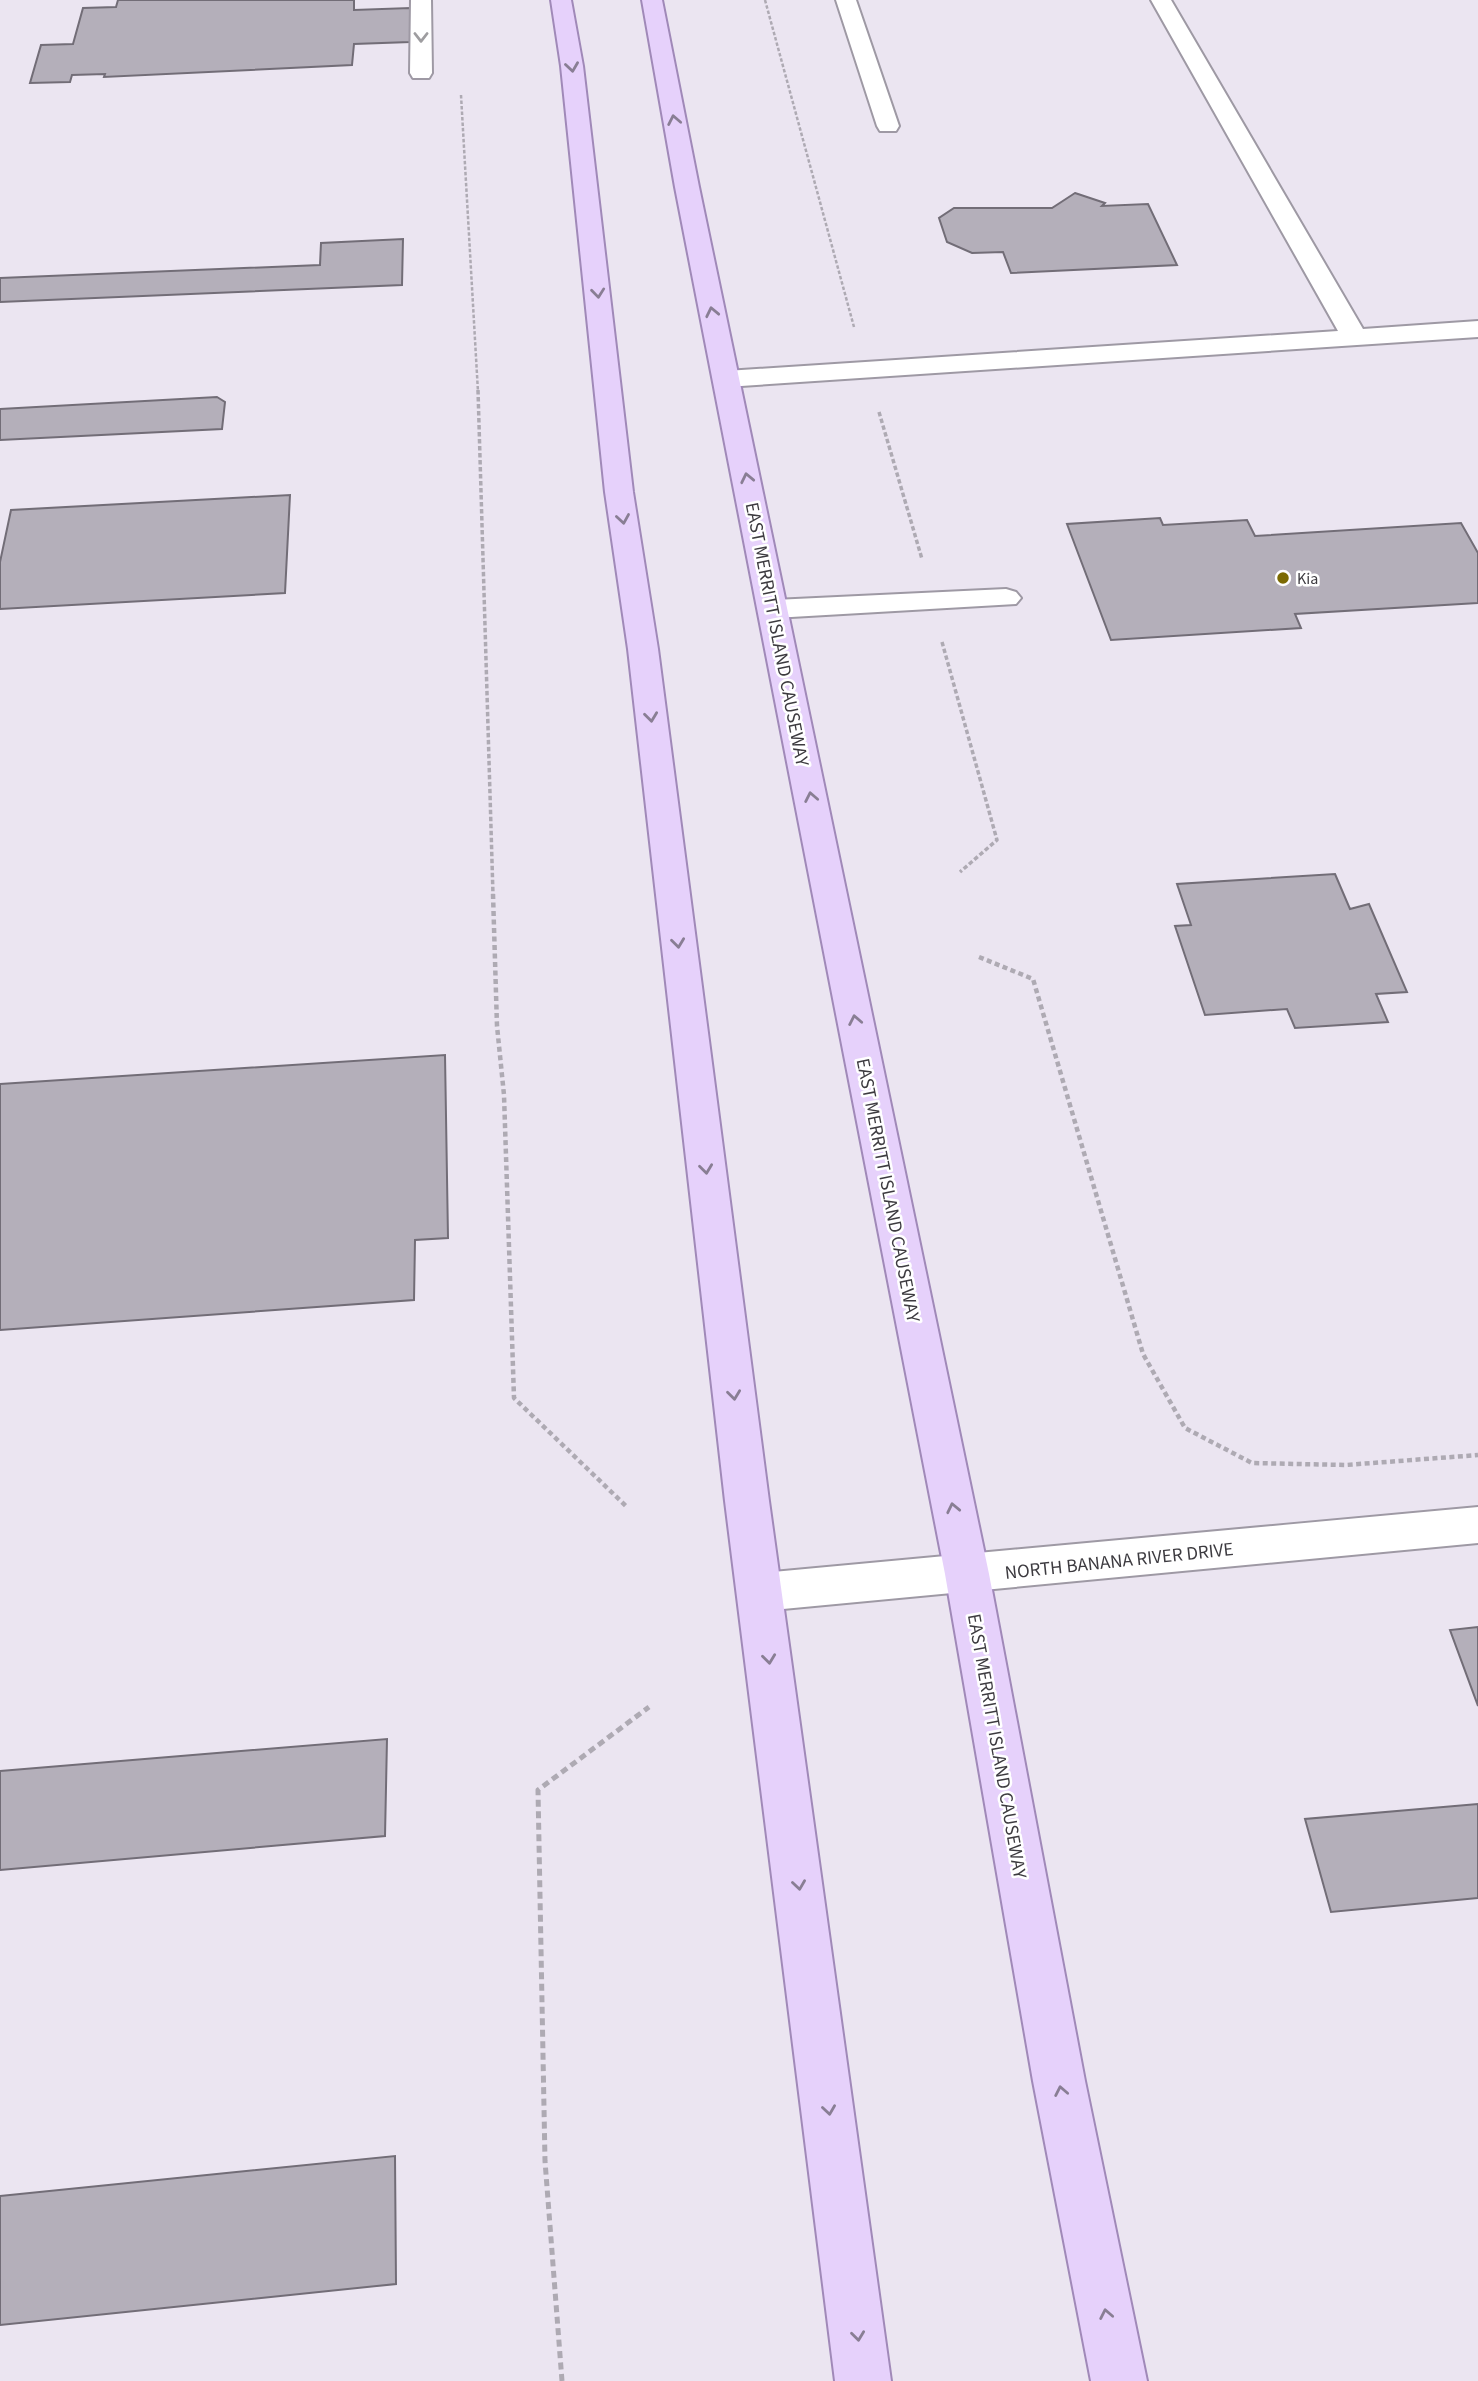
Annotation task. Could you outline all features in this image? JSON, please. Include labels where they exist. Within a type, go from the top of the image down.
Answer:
[{"type":"main road","points":[[561,0],[573,79],[619,492],[643,649],[740,1447],[863,2381]]},
{"type":"main road","name":"EAST MERRITT ISLAND CAUSEWAY","points":[[652,0],[967,1574],[1059,2081],[1119,2381]]},
{"type":"street","points":[[421,0],[421,73]]},
{"type":"street","points":[[846,0],[888,126]]},
{"type":"street","points":[[1161,0],[1353,336]]},
{"type":"street","points":[[726,379],[1478,329]]},
{"type":"street","points":[[774,609],[1006,598]]},
{"type":"street","name":"NORTH BANANA RIVER DRIVE","points":[[761,1592],[1478,1525]]},
{"type":"path","points":[[765,0],[832,250],[925,570],[931,602],[997,840],[960,873]]},
{"type":"path","points":[[460,85],[477,363],[497,1012],[504,1095],[514,1398],[627,1507]]},
{"type":"path","points":[[979,957],[1033,979],[1143,1354],[1185,1428],[1252,1462],[1346,1465],[1478,1455]]},
{"type":"path","points":[[562,2381],[545,2161],[538,1790],[649,1707]]},
{"type":"building","points":[[118,0],[354,0],[354,10],[410,8],[410,42],[354,44],[352,65],[104,77],[105,74],[72,75],[70,82],[30,83],[41,45],[73,44],[83,8],[116,7]]},
{"type":"building","points":[[1075,193],[1105,203],[1102,206],[1148,204],[1177,265],[1011,273],[1003,252],[972,253],[947,242],[939,218],[954,208],[1052,208]]},
{"type":"building","points":[[403,239],[402,285],[0,302],[0,278],[320,265],[321,243]]},
{"type":"building","points":[[217,397],[225,402],[222,429],[0,440],[0,409]]},
{"type":"building","points":[[290,495],[285,593],[0,609],[0,562],[11,510]]},
{"type":"building","name":"Kia","points":[[1160,518],[1163,525],[1247,520],[1255,536],[1461,523],[1478,553],[1478,603],[1295,614],[1301,628],[1111,640],[1067,524]]},
{"type":"building","points":[[1335,874],[1350,909],[1369,904],[1407,992],[1376,994],[1388,1022],[1295,1028],[1287,1009],[1205,1015],[1175,926],[1191,925],[1177,884]]},
{"type":"building","points":[[445,1055],[448,1238],[415,1240],[414,1300],[0,1330],[0,1084]]},
{"type":"building","points":[[1478,1627],[1478,1706],[1450,1630]]},
{"type":"building","points":[[387,1739],[385,1836],[0,1870],[0,1771]]},
{"type":"building","points":[[1478,1804],[1478,1898],[1331,1912],[1305,1819]]},
{"type":"building","points":[[395,2156],[396,2284],[0,2325],[0,2196]]},
{"type":"place","name":"Kia","points":[[1283,578]]}]
